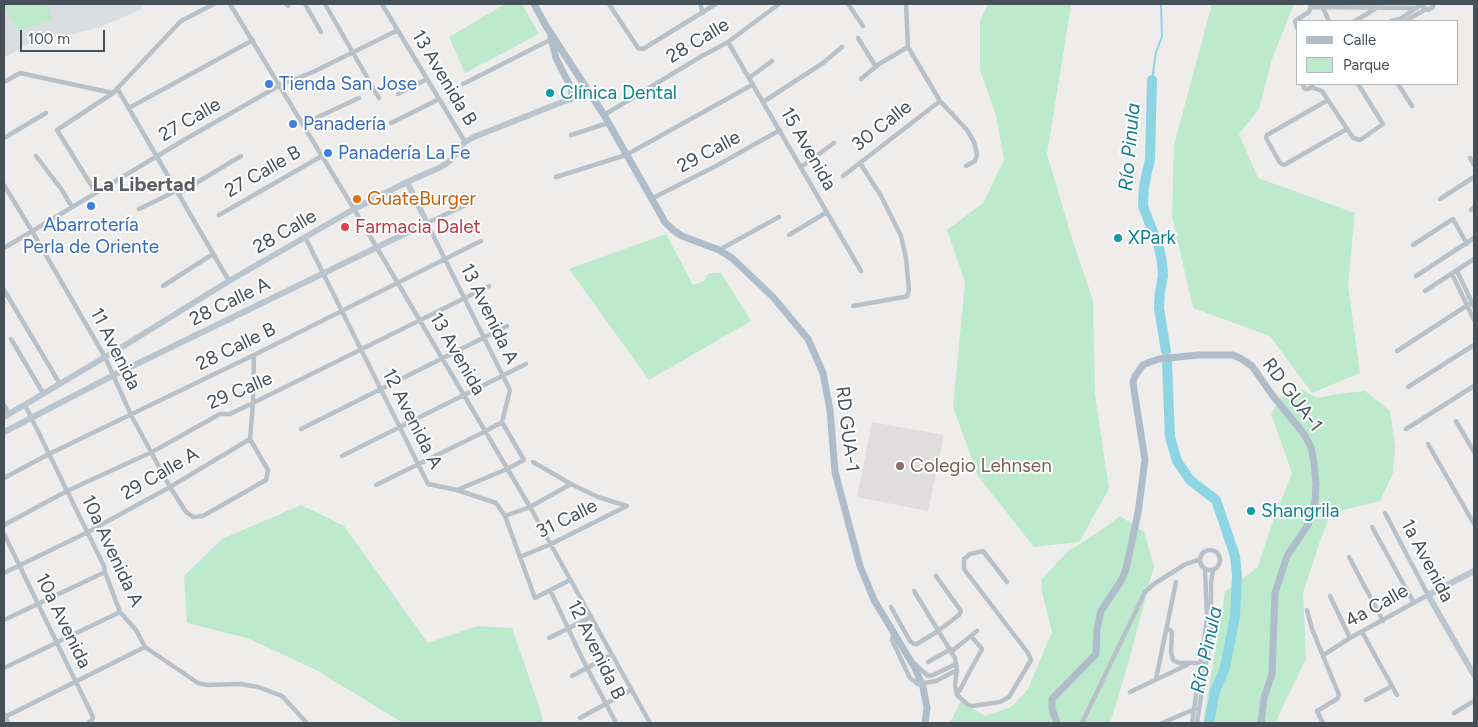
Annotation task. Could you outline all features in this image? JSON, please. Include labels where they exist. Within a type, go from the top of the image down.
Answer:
[{"type":"main road","points":[[534,4],[552,39],[556,58],[571,88],[570,99]]},
{"type":"main road","name":"RD GUA-1","points":[[547,28],[604,114],[665,222],[682,236],[719,250],[732,258],[773,297],[800,327],[808,339],[823,373],[830,410],[835,472],[860,566],[874,600],[915,668],[926,696],[925,723]]},
{"type":"main road","name":"28 Calle","points":[[6,415],[106,357],[229,281],[354,209],[447,164],[465,142],[588,90]]},
{"type":"main road","name":"13 Avenida A","points":[[407,182],[427,223]]},
{"type":"main road","name":"28 Calle A","points":[[4,432],[114,375],[427,223]]},
{"type":"main road","name":"RD GUA-1","points":[[1057,723],[1052,709],[1052,700],[1096,654],[1100,611],[1121,581],[1126,569],[1138,513],[1145,460],[1133,382],[1135,376],[1143,365],[1150,362],[1198,354],[1233,355],[1252,366],[1273,396],[1304,434],[1311,447],[1314,463],[1315,501],[1308,525],[1286,556],[1275,593],[1272,674],[1264,698],[1261,723]]},
{"type":"main road","name":"4a Calle","points":[[1428,595],[1474,571]]},
{"type":"main road","name":"1a Avenida","points":[[1428,595],[1474,675]]},
{"type":"street","points":[[96,193],[56,130],[113,93],[181,21],[214,4]]},
{"type":"street","name":"13 Avenida","points":[[230,4],[464,394],[484,432],[551,544],[610,654],[650,723]]},
{"type":"street","points":[[305,4],[321,32]]},
{"type":"street","points":[[325,4],[379,98]]},
{"type":"street","name":"13 Avenida B","points":[[382,4],[465,142]]},
{"type":"street","points":[[609,4],[638,48],[644,48],[716,4]]},
{"type":"street","points":[[700,4],[703,13]]},
{"type":"street","name":"28 Calle","points":[[604,114],[728,42],[778,4]]},
{"type":"street","points":[[848,4],[863,26]]},
{"type":"street","points":[[906,4],[908,47],[940,101],[967,130],[974,142],[975,161],[966,166]]},
{"type":"street","points":[[1394,20],[1422,4],[1426,9]]},
{"type":"street","points":[[1408,20],[1426,9],[1429,10],[1434,4]]},
{"type":"street","points":[[1297,20],[1309,12],[1311,5],[1323,8],[1417,8]]},
{"type":"street","points":[[1323,8],[1329,20]]},
{"type":"street","points":[[1357,20],[1374,9]]},
{"type":"street","name":"27 Calle","points":[[4,248],[280,85],[313,72],[398,30]]},
{"type":"street","points":[[858,38],[876,67]]},
{"type":"street","points":[[463,84],[552,39]]},
{"type":"street","points":[[129,108],[253,40]]},
{"type":"street","name":"15 Avenida","points":[[728,42],[861,271]]},
{"type":"street","points":[[763,102],[823,63],[842,47]]},
{"type":"street","points":[[861,79],[908,47]]},
{"type":"street","points":[[749,78],[772,61]]},
{"type":"street","points":[[4,82],[20,73],[113,93]]},
{"type":"street","points":[[398,94],[427,79]]},
{"type":"street","points":[[556,177],[626,155],[752,85]]},
{"type":"street","points":[[1303,85],[1305,89],[1309,89],[1312,85],[1319,89],[1355,140],[1360,140],[1383,124],[1359,85]]},
{"type":"street","points":[[1399,85],[1412,106]]},
{"type":"street","points":[[117,88],[229,281]]},
{"type":"street","points":[[303,124],[359,98]]},
{"type":"street","points":[[390,123],[439,99]]},
{"type":"street","points":[[1328,100],[1267,135],[1266,138],[1280,163],[1284,165],[1347,129]]},
{"type":"street","name":"30 Calle","points":[[843,176],[940,101]]},
{"type":"street","points":[[4,138],[46,113]]},
{"type":"street","points":[[571,135],[608,123]]},
{"type":"street","name":"29 Calle","points":[[651,199],[716,166],[780,130]]},
{"type":"street","points":[[801,167],[834,143]]},
{"type":"street","points":[[36,156],[62,190],[72,208]]},
{"type":"street","points":[[139,209],[177,193],[241,156]]},
{"type":"street","name":"27 Calle B","points":[[219,215],[322,156]]},
{"type":"street","points":[[1470,158],[1474,165]]},
{"type":"street","points":[[853,306],[904,297],[907,296],[909,290],[906,258],[901,236],[881,196],[860,163]]},
{"type":"street","points":[[1440,199],[1474,177]]},
{"type":"street","name":"11 Avenida","points":[[4,185],[106,357],[131,415],[186,512],[193,517],[203,516],[266,480],[268,470],[250,439]]},
{"type":"street","name":"28 Calle A","points":[[427,223],[470,203]]},
{"type":"street","points":[[789,235],[827,212]]},
{"type":"street","points":[[719,250],[779,216]]},
{"type":"street","points":[[1413,246],[1453,219],[1467,244]]},
{"type":"street","name":"13 Avenida A","points":[[427,223],[510,390],[502,422]]},
{"type":"street","name":"12 Avenida A","points":[[306,238],[428,484],[457,490],[496,504],[505,516]]},
{"type":"street","points":[[1416,276],[1474,238]]},
{"type":"street","name":"28 Calle B","points":[[4,478],[49,454],[342,312],[482,241]]},
{"type":"street","points":[[163,286],[213,254]]},
{"type":"street","points":[[1426,291],[1474,260]]},
{"type":"street","points":[[1455,272],[1472,304],[1474,320]]},
{"type":"street","name":"29 Calle","points":[[4,525],[68,491],[152,452],[220,414],[230,414],[490,286]]},
{"type":"street","points":[[4,290],[60,384]]},
{"type":"street","points":[[1397,352],[1472,304]]},
{"type":"street","points":[[301,429],[507,326]]},
{"type":"street","points":[[11,339],[43,393]]},
{"type":"street","points":[[1408,387],[1474,344]]},
{"type":"street","points":[[250,439],[254,355]]},
{"type":"street","points":[[342,456],[526,364]]},
{"type":"street","points":[[1406,429],[1474,386]]},
{"type":"street","points":[[4,404],[6,415]]},
{"type":"street","name":"10a Avenida A","points":[[25,405],[104,566],[120,612],[136,630],[145,647],[198,683],[208,685],[249,685],[282,696],[308,723]]},
{"type":"street","points":[[1456,421],[1474,452]]},
{"type":"street","points":[[376,485],[502,422],[524,460],[457,490]]},
{"type":"street","name":"29 Calle A","points":[[4,573],[88,532],[250,439]]},
{"type":"street","points":[[1428,444],[1474,524]]},
{"type":"street","points":[[533,462],[571,484]]},
{"type":"street","points":[[570,580],[535,598],[505,516],[530,507],[571,484]]},
{"type":"street","name":"31 Calle","points":[[520,557],[551,544],[627,506],[598,498],[571,484]]},
{"type":"street","name":"1a Avenida","points":[[1385,513],[1428,595]]},
{"type":"street","name":"1a Avenida","points":[[1372,526],[1414,604]]},
{"type":"street","name":"10a Avenida","points":[[4,534],[93,717],[90,722]]},
{"type":"street","points":[[1192,723],[1211,632],[1211,582],[1213,570],[1220,561],[1217,553],[1212,550],[1206,550],[1200,559],[1201,565],[1205,569],[1213,570]]},
{"type":"street","points":[[914,591],[951,650],[957,670],[955,686],[957,695],[972,706],[1005,700],[1012,694],[1030,663],[1030,655],[964,569],[964,559],[970,554],[983,551],[1007,582]]},
{"type":"street","points":[[1349,557],[1383,621]]},
{"type":"street","points":[[1082,723],[1145,592],[1184,565],[1200,559]]},
{"type":"street","points":[[1197,723],[1207,619],[1205,569]]},
{"type":"street","points":[[4,620],[105,572]]},
{"type":"street","points":[[891,607],[910,641],[914,644],[938,631],[961,613],[960,608],[936,576]]},
{"type":"street","points":[[1156,679],[1176,582]]},
{"type":"street","name":"12 Avenida B","points":[[550,590],[616,723]]},
{"type":"street","name":"4a Calle","points":[[1324,656],[1350,638],[1428,595]]},
{"type":"street","points":[[1330,596],[1350,638]]},
{"type":"street","points":[[1308,610],[1312,628],[1339,696],[1317,711],[1323,723]]},
{"type":"street","points":[[4,668],[120,612]]},
{"type":"street","points":[[550,638],[590,617]]},
{"type":"street","points":[[1167,628],[1172,632],[1172,657],[1176,662],[1189,664],[1204,663]]},
{"type":"street","points":[[928,662],[951,650],[977,631]]},
{"type":"street","points":[[893,632],[892,640],[910,678],[918,684],[936,681],[957,670]]},
{"type":"street","points":[[1362,632],[1397,695]]},
{"type":"street","points":[[957,695],[982,649],[971,636]]},
{"type":"street","points":[[8,723],[4,715],[145,647]]},
{"type":"street","points":[[572,676],[610,654]]},
{"type":"street","points":[[908,656],[928,676],[956,664]]},
{"type":"street","points":[[1130,692],[1189,664]]},
{"type":"street","points":[[1366,700],[1392,686]]},
{"type":"street","points":[[580,718],[631,690]]},
{"type":"street","points":[[1454,713],[1474,701]]},
{"type":"street","points":[[1162,723],[1199,708]]},
{"type":"shaded area","points":[[4,4],[141,4],[142,9],[101,27],[54,39],[49,32],[4,58]]},
{"type":"shaded area","name":"Colegio Lehnsen","points":[[872,422],[944,435],[928,511],[857,497]]},
{"type":"green space","points":[[4,4],[47,4],[54,20],[18,31]]},
{"type":"green space","points":[[505,4],[522,4],[539,34],[465,73],[449,37]]},
{"type":"green space","points":[[988,4],[1072,4],[1047,154],[1073,242],[1093,300],[1095,395],[1109,489],[1079,542],[1034,547],[978,476],[953,407],[965,282],[947,230],[983,203],[1004,160],[996,115],[980,70],[980,21]]},
{"type":"green space","points":[[1212,4],[1294,4],[1272,59],[1259,109],[1239,134],[1258,178],[1355,213],[1348,285],[1360,373],[1312,393],[1270,336],[1193,308],[1172,216],[1174,145]]},
{"type":"green space","points":[[666,234],[693,285],[704,281],[709,273],[721,273],[751,321],[649,380],[569,269]]},
{"type":"green space","points":[[1303,390],[1317,398],[1365,391],[1390,411],[1395,446],[1393,473],[1380,501],[1331,513],[1303,593],[1306,659],[1275,723],[1203,723],[1225,592],[1258,567],[1273,521],[1292,473],[1271,414],[1285,391]]},
{"type":"green space","points":[[301,505],[344,526],[428,643],[477,626],[512,628],[542,715],[543,723],[403,723],[318,671],[250,639],[187,623],[184,576],[222,539]]},
{"type":"green space","points":[[1120,516],[1144,532],[1154,566],[1110,723],[950,723],[961,701],[985,716],[1011,707],[1028,689],[1052,632],[1042,592],[1041,580],[1068,551],[1096,534]]},
{"type":"waterway","name":"Río Pinula","points":[[1152,80],[1156,52],[1162,37],[1161,4]]},
{"type":"waterway","name":"Río Pinula","points":[[1152,80],[1150,159],[1144,186],[1143,206],[1159,248],[1162,262],[1163,276],[1159,308],[1166,351]]},
{"type":"waterway","name":"Río Pinula","points":[[1167,363],[1170,437],[1177,461],[1190,480],[1216,500],[1235,556],[1237,576],[1235,616],[1225,668],[1215,691],[1209,723]]},
{"type":"place","name":"Tienda San Jose","points":[[269,84]]},
{"type":"place","name":"Clínica Dental","points":[[550,93]]},
{"type":"place","name":"Panadería","points":[[293,124]]},
{"type":"place","name":"Panadería La Fe","points":[[328,153]]},
{"type":"place","name":"GuateBurger","points":[[357,199]]},
{"type":"place","name":"Abarrotería Perla de Oriente","points":[[91,206]]},
{"type":"place","name":"Farmacia Dalet","points":[[345,227]]},
{"type":"place","name":"XPark","points":[[1118,238]]},
{"type":"place","name":"Colegio Lehnsen","points":[[900,466]]},
{"type":"place","name":"Shangrila","points":[[1251,511]]},
{"type":"district","name":"La Libertad","points":[[144,185]]}]
